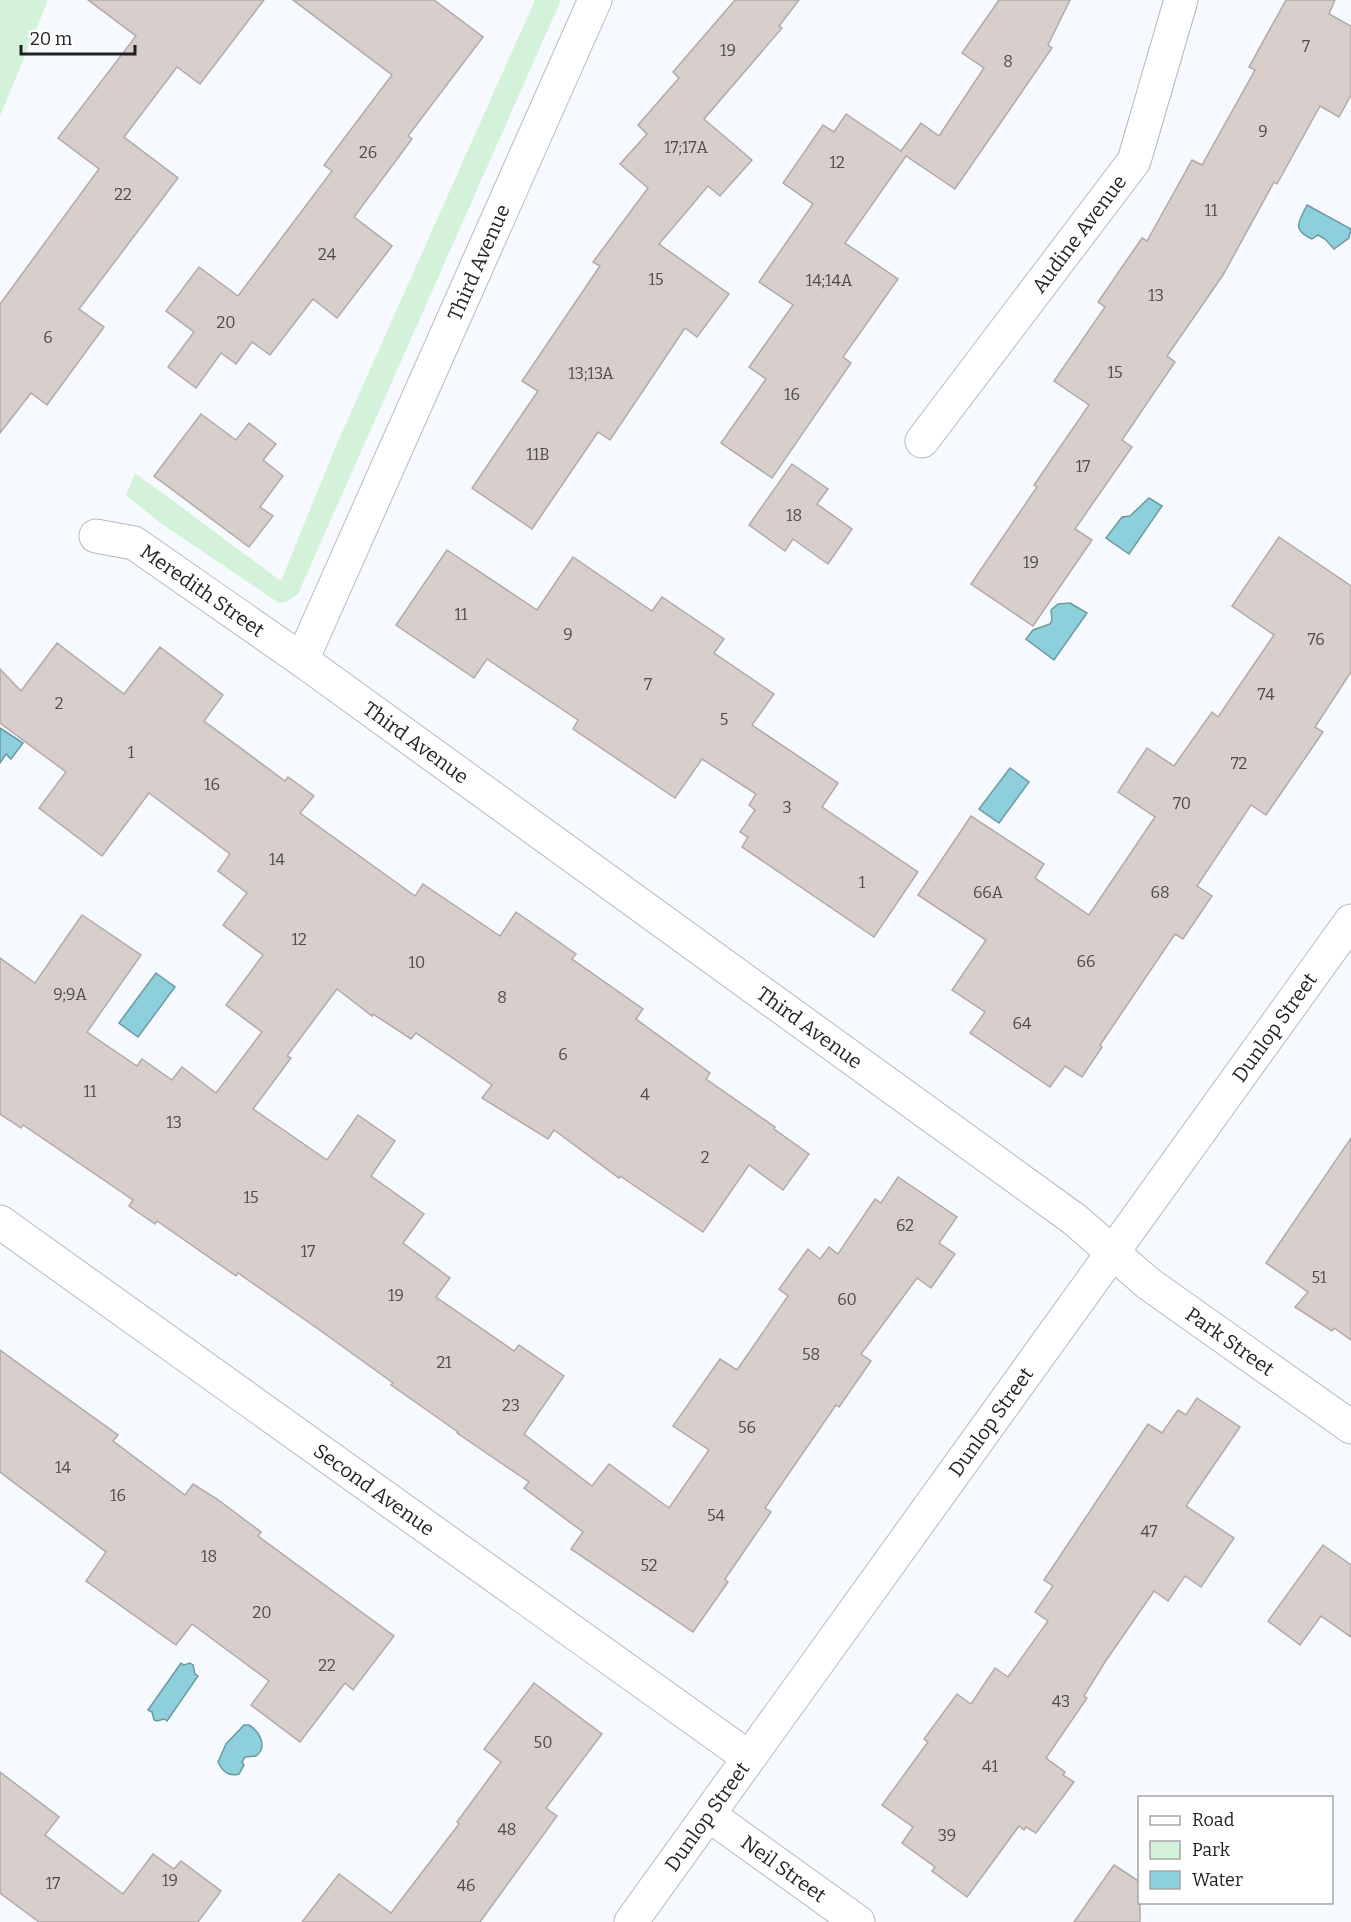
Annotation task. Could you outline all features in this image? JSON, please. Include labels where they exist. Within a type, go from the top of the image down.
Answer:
[{"type":"street","name":"Third Avenue","points":[[596,0],[302,660],[1074,1219],[1112,1252]]},
{"type":"street","name":"Audine Avenue","points":[[922,441],[1134,161],[1181,0]]},
{"type":"street","name":"Meredith Street","points":[[96,536],[134,543],[302,660]]},
{"type":"street","name":"Dunlop Street","points":[[631,1922],[1351,921]]},
{"type":"street","name":"Second Avenue","points":[[0,1222],[748,1757]]},
{"type":"street","name":"Park Street","points":[[1112,1252],[1149,1284],[1351,1427]]},
{"type":"street","name":"Neil Street","points":[[709,1815],[858,1922]]},
{"type":"green space","points":[[0,0],[48,0],[0,116]]},
{"type":"green space","points":[[535,0],[561,0],[298,594],[286,602],[279,603],[159,522],[126,495],[135,473],[281,581],[335,448]]},
{"type":"water","points":[[1307,205],[1351,229],[1349,238],[1334,249],[1318,235],[1312,239],[1301,232],[1299,225],[1301,216]]},
{"type":"water","points":[[1149,498],[1162,506],[1129,554],[1106,538],[1122,517],[1130,516]]},
{"type":"water","points":[[1070,603],[1087,613],[1054,660],[1026,639],[1033,630],[1050,624],[1051,610],[1058,604]]},
{"type":"water","points":[[0,728],[23,743],[11,759],[6,754],[0,763]]},
{"type":"water","points":[[1010,768],[1029,782],[999,823],[979,809]]},
{"type":"water","points":[[156,973],[175,987],[138,1037],[119,1023]]},
{"type":"water","points":[[181,1663],[193,1665],[195,1674],[198,1676],[167,1721],[154,1720],[152,1712],[148,1710]]},
{"type":"water","points":[[244,1725],[249,1725],[256,1732],[261,1740],[262,1748],[256,1756],[245,1757],[239,1774],[229,1774],[218,1762],[226,1744]]},
{"type":"building","points":[[88,0],[264,0],[200,84],[177,67],[124,137],[178,178],[79,309],[104,327],[47,405],[31,393],[0,433],[0,304],[99,169],[58,138],[136,36]]},
{"type":"building","points":[[293,0],[434,0],[483,37],[408,136],[412,139],[354,217],[392,246],[337,318],[313,299],[270,355],[252,342],[236,364],[221,353],[196,388],[168,367],[194,332],[166,311],[199,267],[238,296],[332,171],[324,165],[392,75]]},
{"type":"building","points":[[735,0],[799,0],[779,26],[782,28],[704,119],[752,160],[720,196],[708,186],[659,244],[729,294],[697,337],[685,328],[610,440],[598,432],[532,529],[472,488],[538,391],[522,381],[600,266],[593,262],[648,188],[620,164],[647,134],[638,125],[679,78],[673,72]]},
{"type":"building","points":[[999,0],[1070,0],[1048,45],[1052,48],[955,189],[906,156],[845,243],[898,279],[843,357],[851,363],[772,478],[721,443],[766,379],[749,367],[793,305],[759,282],[813,204],[783,183],[823,125],[834,132],[846,114],[901,151],[921,123],[939,136],[984,68],[962,53]]},
{"type":"building","points":[[1286,0],[1335,0],[1329,14],[1351,26],[1351,95],[1339,117],[1320,106],[1277,184],[1274,182],[1223,275],[1167,356],[1175,362],[1122,440],[1132,447],[1075,529],[1092,540],[1033,626],[971,584],[1037,487],[1034,485],[1089,405],[1054,381],[1105,307],[1098,302],[1142,238],[1147,241],[1192,160],[1202,165],[1255,70],[1249,67]]},
{"type":"building","points":[[201,414],[236,440],[249,423],[276,444],[263,460],[283,476],[260,507],[273,516],[249,547],[154,476]]},
{"type":"building","points":[[792,464],[828,489],[817,504],[852,529],[828,564],[793,539],[785,551],[749,525]]},
{"type":"building","points":[[1279,537],[1351,586],[1351,672],[1315,727],[1323,732],[1266,815],[1251,805],[1197,886],[1212,896],[1183,939],[1175,934],[1100,1045],[1102,1047],[1082,1077],[1065,1066],[1050,1087],[970,1033],[985,1012],[952,990],[986,940],[918,895],[971,816],[1044,864],[1035,878],[1089,915],[1155,817],[1118,792],[1147,748],[1174,766],[1212,712],[1218,717],[1274,635],[1232,606]]},
{"type":"building","points":[[447,550],[537,610],[573,557],[652,611],[662,597],[724,639],[714,653],[774,694],[752,725],[838,783],[822,807],[918,872],[874,937],[742,847],[748,837],[740,832],[755,810],[749,805],[756,794],[702,759],[675,798],[573,729],[578,720],[487,659],[474,678],[396,625]]},
{"type":"building","points":[[57,643],[124,694],[160,647],[223,695],[204,721],[285,781],[288,777],[314,796],[300,813],[415,896],[423,884],[500,936],[516,912],[576,954],[572,959],[643,1009],[636,1019],[710,1073],[706,1079],[775,1127],[774,1129],[809,1154],[783,1190],[749,1165],[703,1232],[620,1176],[619,1178],[554,1130],[548,1139],[482,1098],[492,1085],[416,1033],[411,1039],[373,1014],[372,1016],[337,989],[287,1056],[291,1058],[253,1109],[327,1160],[358,1115],[395,1141],[371,1176],[424,1214],[403,1243],[450,1278],[436,1297],[514,1351],[519,1345],[564,1376],[524,1434],[592,1486],[609,1464],[669,1508],[709,1450],[673,1426],[720,1359],[737,1370],[788,1296],[779,1289],[808,1249],[820,1259],[829,1247],[838,1254],[875,1199],[881,1203],[898,1177],[957,1217],[939,1243],[955,1254],[931,1288],[917,1278],[861,1354],[871,1361],[839,1407],[836,1405],[765,1508],[771,1512],[725,1579],[728,1582],[693,1632],[571,1549],[583,1532],[524,1488],[529,1482],[457,1433],[391,1385],[393,1383],[238,1273],[236,1276],[157,1221],[155,1224],[129,1206],[133,1200],[23,1125],[21,1128],[0,1114],[0,958],[35,983],[82,915],[141,955],[87,1032],[137,1066],[142,1059],[172,1080],[182,1067],[216,1093],[262,1032],[226,1005],[263,955],[223,925],[247,893],[218,871],[230,854],[149,793],[102,856],[39,808],[66,772],[0,723],[0,669],[21,691]]},
{"type":"building","points":[[1351,1138],[1351,1340],[1334,1328],[1332,1331],[1295,1307],[1308,1292],[1266,1263]]},
{"type":"building","points":[[0,1350],[118,1435],[113,1441],[185,1495],[193,1484],[217,1499],[261,1532],[258,1536],[394,1636],[353,1690],[345,1683],[300,1742],[251,1705],[269,1681],[192,1624],[176,1645],[86,1581],[106,1552],[0,1472]]},
{"type":"building","points":[[1197,1398],[1240,1427],[1186,1506],[1234,1538],[1201,1587],[1185,1576],[1168,1601],[1154,1591],[1105,1662],[1084,1696],[1087,1698],[1046,1758],[1065,1772],[1063,1775],[1074,1782],[1036,1833],[1019,1826],[967,1897],[932,1871],[935,1867],[902,1843],[913,1827],[882,1805],[928,1742],[924,1739],[957,1694],[971,1704],[995,1668],[1008,1677],[1048,1621],[1035,1612],[1053,1586],[1044,1580],[1148,1424],[1162,1433],[1178,1410],[1186,1415]]},
{"type":"building","points":[[1323,1545],[1351,1565],[1351,1637],[1321,1616],[1300,1645],[1268,1621]]},
{"type":"building","points":[[534,1683],[602,1734],[546,1808],[557,1816],[480,1922],[302,1922],[339,1874],[391,1913],[459,1824],[457,1822],[501,1762],[484,1749]]},
{"type":"building","points":[[0,1772],[59,1817],[45,1835],[123,1894],[153,1854],[174,1869],[181,1861],[221,1891],[198,1922],[39,1922],[0,1893]]},
{"type":"building","points":[[1114,1865],[1138,1881],[1140,1922],[1074,1922]]}]
